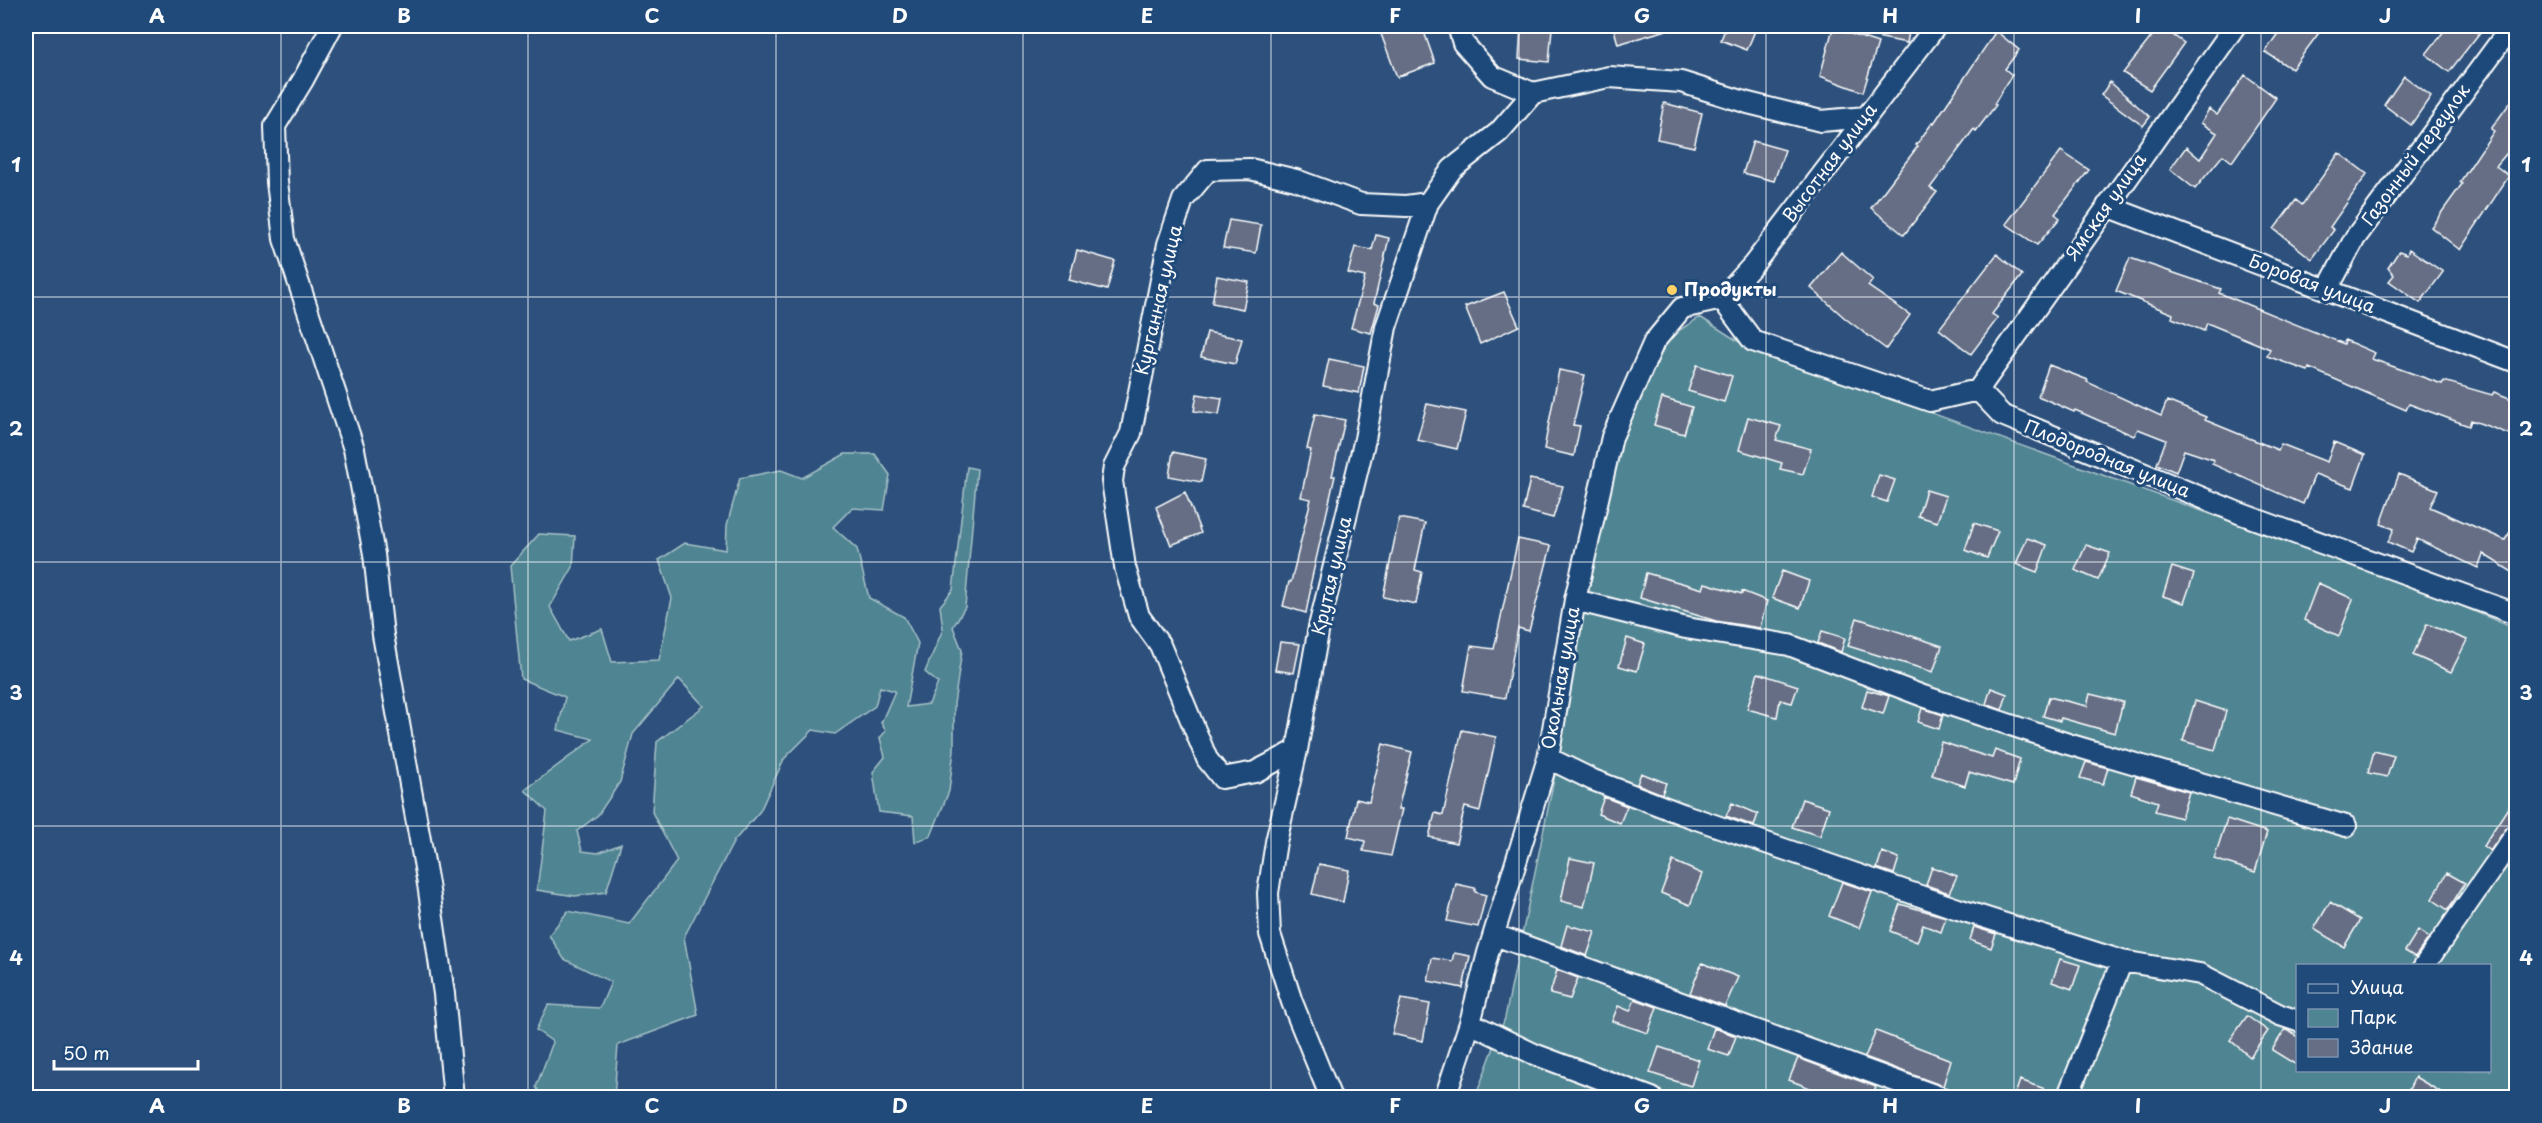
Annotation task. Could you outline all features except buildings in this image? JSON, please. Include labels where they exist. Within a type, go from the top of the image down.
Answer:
[{"type":"street","points":[[332,26],[275,126],[277,182],[284,239],[354,449],[374,554],[383,635],[429,884],[444,994],[454,1098]]},
{"type":"street","points":[[1458,26],[1462,43],[1492,76],[1533,93],[1609,77],[1681,82],[1748,104],[1821,121],[1866,117]]},
{"type":"street","name":"Высотная улица","points":[[1722,298],[1753,265],[1936,26]]},
{"type":"street","name":"Ямская улица","points":[[1978,390],[2235,26]]},
{"type":"street","name":"Газонный переулок","points":[[2327,290],[2355,238],[2512,26]]},
{"type":"street","name":"Крутая улица","points":[[1331,1098],[1292,1002],[1270,934],[1268,893],[1319,627],[1365,439],[1386,327],[1428,203],[1452,168],[1499,132],[1533,93]]},
{"type":"street","name":"Курганная улица","points":[[1297,750],[1255,772],[1222,778],[1208,759],[1160,645],[1139,616],[1125,567],[1112,481],[1114,467],[1131,433],[1168,244],[1183,200],[1208,170],[1250,168],[1296,180],[1361,204],[1406,206],[1428,203]]},
{"type":"street","name":"Боровая улица","points":[[2107,206],[2517,362]]},
{"type":"street","points":[[1722,298],[1753,341],[1930,401],[1978,390]]},
{"type":"street","name":"Окольная улица","points":[[1445,1098],[1470,1023],[1488,953],[1548,758],[1575,600],[1612,437],[1654,342],[1682,308],[1722,298]]},
{"type":"street","name":"Плодородная улица","points":[[1978,390],[2002,415],[2239,513],[2517,614]]},
{"type":"street","points":[[1575,600],[1686,628],[1789,645],[1923,696],[2056,740],[2346,826]]},
{"type":"street","points":[[1548,758],[1593,780],[1682,814],[1958,909],[2122,961],[2200,974],[2280,1015],[2296,1020]]},
{"type":"street","points":[[2425,964],[2517,834]]},
{"type":"street","points":[[1495,935],[1942,1098]]},
{"type":"street","points":[[2067,1098],[2122,961]]},
{"type":"street","points":[[1470,1023],[1534,1054],[1652,1098]]},
{"type":"green space","points":[[1700,317],[1744,345],[2450,601],[2516,629],[2516,1097],[1475,1098],[1505,1018],[1560,750],[1605,486],[1661,342]]},
{"type":"green space","points":[[845,454],[875,454],[890,475],[884,510],[852,508],[833,527],[857,549],[869,598],[904,617],[918,643],[906,707],[929,704],[938,683],[925,672],[943,629],[940,606],[953,590],[967,467],[977,469],[965,607],[953,627],[962,650],[954,704],[954,750],[949,791],[931,836],[915,842],[913,816],[879,812],[873,772],[885,757],[880,738],[886,731],[881,723],[895,691],[880,687],[875,706],[835,734],[813,730],[784,759],[760,811],[734,841],[684,937],[698,1015],[618,1045],[614,1097],[542,1097],[536,1087],[553,1042],[536,1030],[548,1005],[600,1008],[611,982],[564,959],[549,935],[568,911],[629,924],[677,861],[652,812],[657,742],[704,706],[679,679],[633,734],[620,782],[598,815],[577,831],[582,851],[598,853],[621,844],[606,892],[575,896],[537,890],[547,811],[525,790],[593,739],[558,730],[565,697],[521,679],[510,566],[539,534],[575,536],[573,567],[550,607],[569,641],[602,629],[612,662],[659,660],[672,598],[659,560],[685,543],[726,550],[727,525],[740,478],[781,470],[802,478]]},
{"type":"place","name":"Продукты","points":[[1672,290]]}]
